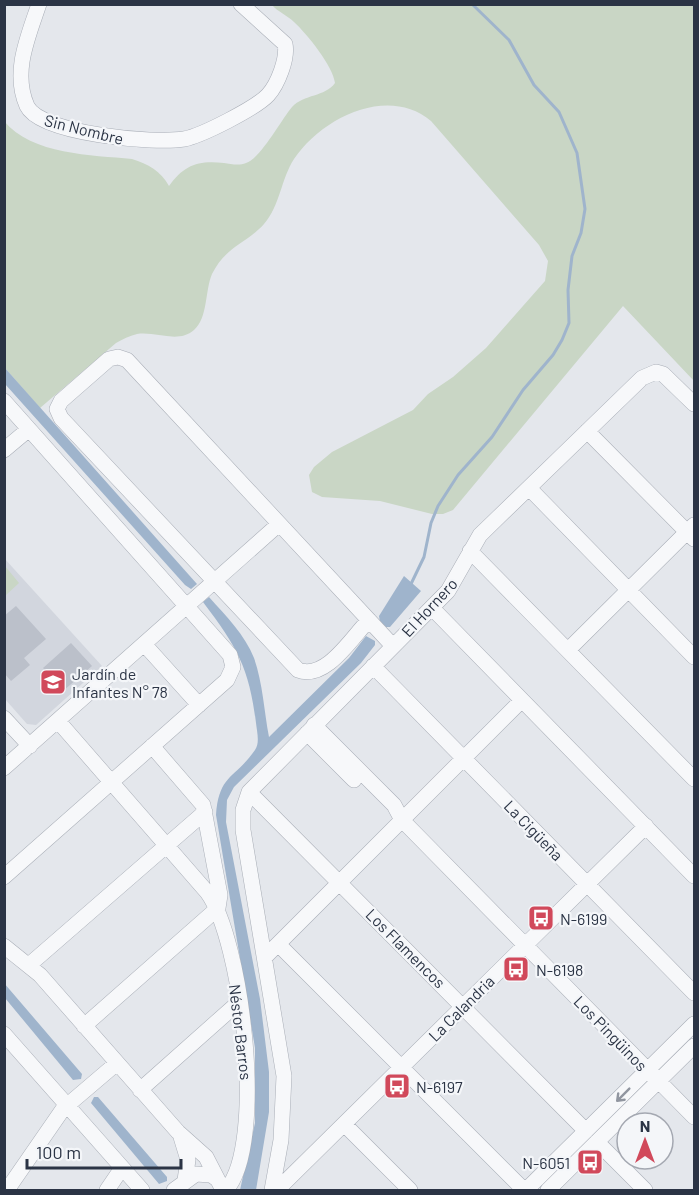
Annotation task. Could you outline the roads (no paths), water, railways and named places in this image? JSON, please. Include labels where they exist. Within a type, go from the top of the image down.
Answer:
[{"type":"street","name":"Sin Nombre","points":[[39,4],[21,63],[25,99],[31,112],[46,121],[111,138],[169,140],[184,139],[206,131],[261,101],[273,88],[285,57],[285,44],[281,37],[241,4]]},
{"type":"street","points":[[369,620],[326,666],[310,673],[294,667],[61,418],[57,409],[61,400],[109,359],[118,357],[127,360],[279,524],[369,620],[393,646]]},
{"type":"street","name":"El Hornero","points":[[249,792],[432,608],[456,581],[480,535],[642,378],[656,372],[669,378],[694,404]]},
{"type":"street","points":[[4,400],[230,655],[233,668],[227,680],[4,877]]},
{"type":"street","points":[[4,450],[29,429]]},
{"type":"street","points":[[568,650],[692,532],[587,431]]},
{"type":"street","points":[[528,488],[694,657]]},
{"type":"street","points":[[4,768],[279,524]]},
{"type":"street","points":[[471,551],[694,778]]},
{"type":"street","points":[[432,608],[694,876]]},
{"type":"street","points":[[144,644],[199,705]]},
{"type":"street","name":"La Cigüeña","points":[[373,666],[694,993]]},
{"type":"street","points":[[266,956],[522,700]]},
{"type":"street","points":[[4,718],[30,746]]},
{"type":"street","points":[[58,721],[218,908]]},
{"type":"street","name":"Los Pingüinos","points":[[311,729],[388,813],[402,820],[694,1117]]},
{"type":"street","points":[[84,1026],[218,908],[220,894],[205,812],[199,798],[152,746]]},
{"type":"street","points":[[249,792],[242,820],[284,1076],[281,1189]]},
{"type":"street","name":"Los Flamencos","points":[[249,792],[645,1191]]},
{"type":"street","points":[[29,965],[205,812]]},
{"type":"street","name":"La Calandria","points":[[281,1189],[646,826]]},
{"type":"street","name":"Néstor Barros","points":[[218,908],[224,927],[245,1041],[248,1107],[237,1170],[222,1187]]},
{"type":"street","points":[[278,945],[525,1191],[592,1137],[654,1076],[694,1046]]},
{"type":"street","points":[[4,946],[29,965],[178,1132],[206,1156],[222,1187]]},
{"type":"street","points":[[140,1090],[239,1002]]},
{"type":"street","points":[[654,1076],[694,1024]]},
{"type":"street","points":[[6,1039],[142,1191]]},
{"type":"street","points":[[7,1191],[67,1105],[117,1063]]},
{"type":"street","points":[[344,1124],[410,1191]]},
{"type":"street","points":[[178,1132],[188,1153],[185,1180]]},
{"type":"street","points":[[548,1191],[592,1137]]},
{"type":"street","points":[[107,1191],[122,1168]]},
{"type":"street","points":[[174,1191],[185,1180],[204,1173],[222,1187]]},
{"type":"water","points":[[5,368],[197,584],[191,589],[185,585],[5,384]]},
{"type":"water","points":[[404,576],[421,591],[390,627],[386,627],[380,622],[379,616]]},
{"type":"water","points":[[209,597],[240,634],[254,658],[269,737],[349,658],[366,636],[375,641],[375,645],[361,663],[234,787],[227,800],[226,822],[260,999],[269,1072],[269,1112],[256,1190],[240,1190],[255,1123],[255,1048],[216,815],[224,784],[255,750],[258,737],[250,687],[245,672],[233,645],[203,602]]},
{"type":"water","points":[[4,983],[82,1074],[81,1079],[73,1080],[5,998]]},
{"type":"water","points":[[94,1097],[98,1097],[167,1177],[167,1181],[159,1184],[91,1103]]},
{"type":"waterway","points":[[410,586],[424,557],[431,523],[438,506],[458,475],[492,437],[523,390],[553,355],[562,340],[569,323],[568,290],[572,256],[581,233],[585,209],[577,153],[559,112],[534,85],[509,40],[472,4]]},
{"type":"place","name":"Jardín de Infantes N° 78","points":[[53,682]]},
{"type":"place","name":"N-6199","points":[[541,918]]},
{"type":"place","name":"N-6198","points":[[516,969]]},
{"type":"place","name":"N-6197","points":[[397,1086]]},
{"type":"place","name":"N-6051","points":[[590,1162]]}]
